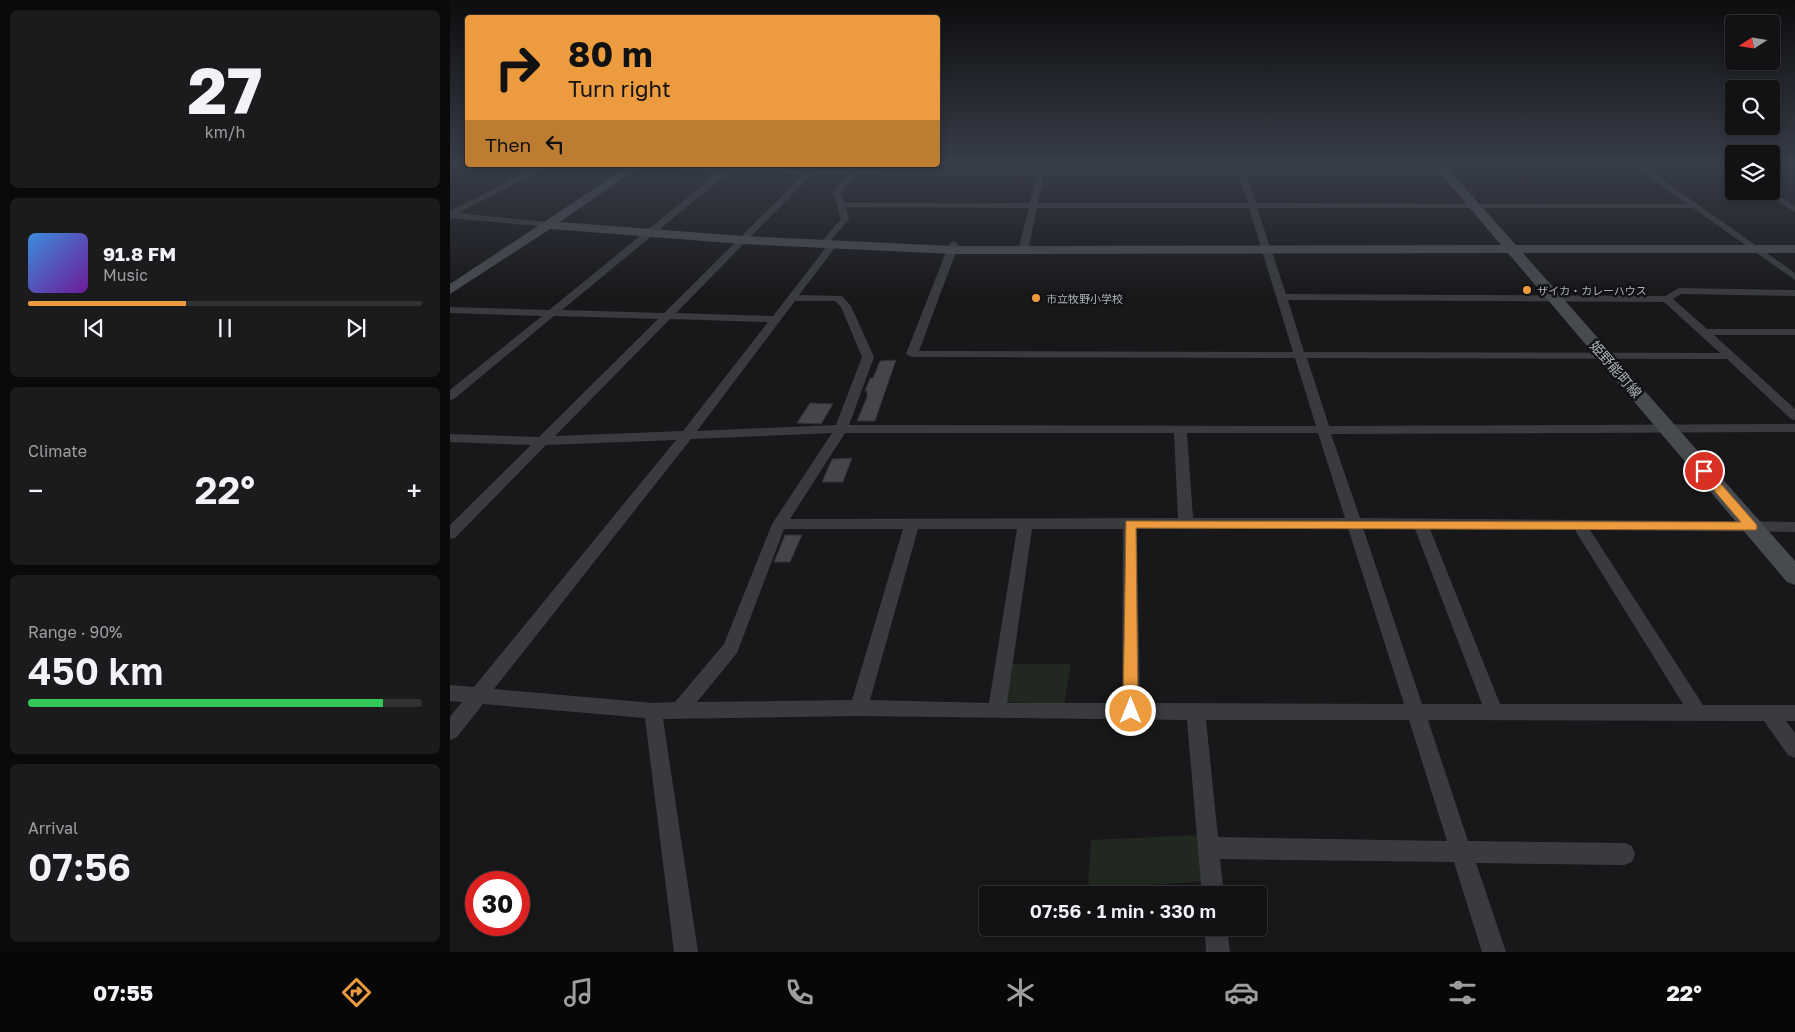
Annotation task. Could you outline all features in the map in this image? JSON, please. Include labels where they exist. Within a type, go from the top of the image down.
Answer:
[{"type":"street","points":[[450,215],[465,207]]},
{"type":"street","points":[[450,290],[574,207]]},
{"type":"street","points":[[450,396],[681,207]]},
{"type":"street","points":[[450,534],[775,207]]},
{"type":"street","points":[[450,731],[687,434],[792,298],[845,219],[843,207]]},
{"type":"street","points":[[1023,247],[1034,207]]},
{"type":"street","points":[[1253,207],[1414,711],[1494,952]]},
{"type":"street","name":"姫野能町線","points":[[1475,207],[1795,576]]},
{"type":"street","points":[[1698,207],[1795,276]]},
{"type":"street","points":[[450,215],[649,234],[829,243],[855,247],[1795,249]]},
{"type":"street","points":[[953,247],[912,354],[1730,356]]},
{"type":"street","points":[[1282,297],[1667,299],[1679,292],[1795,293]]},
{"type":"street","points":[[679,711],[731,648],[779,524],[841,429],[868,356],[846,306],[838,298],[792,298]]},
{"type":"street","points":[[1667,299],[1795,416]]},
{"type":"street","points":[[450,310],[774,319]]},
{"type":"street","points":[[1704,332],[1794,333]]},
{"type":"street","points":[[450,438],[542,441],[841,429],[1323,428],[1668,430],[1795,428]]},
{"type":"street","points":[[1180,429],[1186,524]]},
{"type":"street","points":[[779,524],[1354,523],[1795,526]]},
{"type":"street","points":[[859,708],[912,524]]},
{"type":"street","points":[[1130,524],[1131,711]]},
{"type":"street","points":[[1422,524],[1494,711]]},
{"type":"street","points":[[998,711],[1025,525]]},
{"type":"street","points":[[1580,526],[1698,712]]},
{"type":"street","points":[[450,693],[653,711],[859,708],[998,711],[1795,713]]},
{"type":"street","points":[[653,711],[686,952]]},
{"type":"street","points":[[1196,711],[1212,886]]},
{"type":"street","points":[[1769,713],[1795,749]]},
{"type":"street","points":[[1208,848],[1624,854]]},
{"type":"street","points":[[1217,936],[1218,952]]},
{"type":"shaded area","points":[[1007,664],[1071,664],[1064,704],[1003,702]]},
{"type":"shaded area","points":[[1199,835],[1206,881],[1140,886],[1088,886],[1091,840]]},
{"type":"building","points":[[896,360],[875,421],[857,421],[867,397],[867,391],[865,391],[880,361]]},
{"type":"building","points":[[810,403],[833,404],[821,424],[797,423]]},
{"type":"building","points":[[852,458],[843,482],[822,482],[832,459]]},
{"type":"building","points":[[785,535],[802,535],[790,562],[774,562]]},
{"type":"place","name":"ザイカ・カレーハウス","points":[[1527,290]]},
{"type":"place","name":"市立牧野小学校","points":[[1036,298]]},
{"type":"route","points":[[1131,711],[1130,524],[1354,523],[1751,527],[1704,471]]}]
